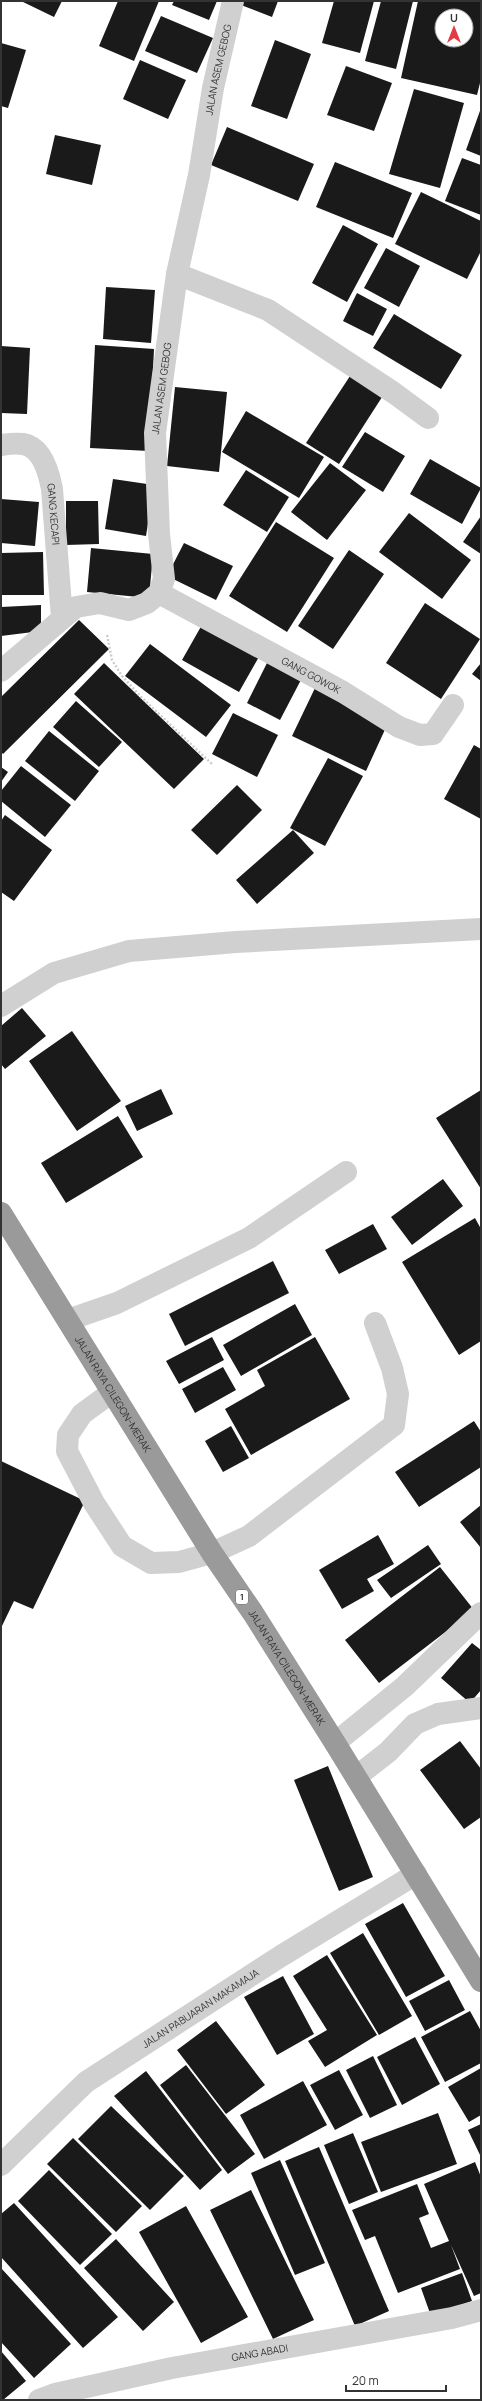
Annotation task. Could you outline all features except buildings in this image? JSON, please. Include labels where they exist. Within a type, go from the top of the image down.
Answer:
[{"type":"highway","name":"JALAN RAYA CILEGON-MERAK","points":[[1,1213],[212,1553],[253,1613],[335,1743],[481,1981]]},
{"type":"street","name":"JALAN ASEM GEBOG","points":[[159,593],[164,579],[159,534],[155,433],[177,274],[199,175],[213,88],[233,1]]},
{"type":"street","points":[[177,274],[268,310],[394,393],[428,418]]},
{"type":"street","name":"GANG KECAPI","points":[[1,445],[24,444],[41,456],[49,471],[52,488],[62,618]]},
{"type":"street","points":[[1,671],[76,607],[100,603],[129,610],[147,604],[159,593]]},
{"type":"street","name":"GANG GOWOK","points":[[159,593],[343,692],[399,727],[420,735],[433,734],[453,705]]},
{"type":"street","points":[[1,1006],[54,973],[129,951],[236,942],[481,930]]},
{"type":"street","points":[[68,1320],[117,1303],[249,1238],[346,1172]]},
{"type":"street","points":[[112,1392],[82,1414],[68,1435],[67,1451],[94,1503],[122,1546],[152,1563],[179,1562],[212,1553],[249,1536],[394,1425],[398,1394],[392,1368],[375,1322]]},
{"type":"street","points":[[335,1743],[405,1686],[481,1613]]},
{"type":"street","points":[[356,1777],[388,1752],[415,1724],[438,1714],[481,1708]]},
{"type":"street","name":"JALAN PABUARAN MAKAMAJA","points":[[1,2165],[86,2082],[275,1959],[416,1874]]},
{"type":"street","name":"GANG ABADI","points":[[39,2400],[55,2394],[172,2368],[452,2318],[481,2310]]},
{"type":"path","points":[[100,603],[112,660],[122,676],[140,696],[212,764]]}]
